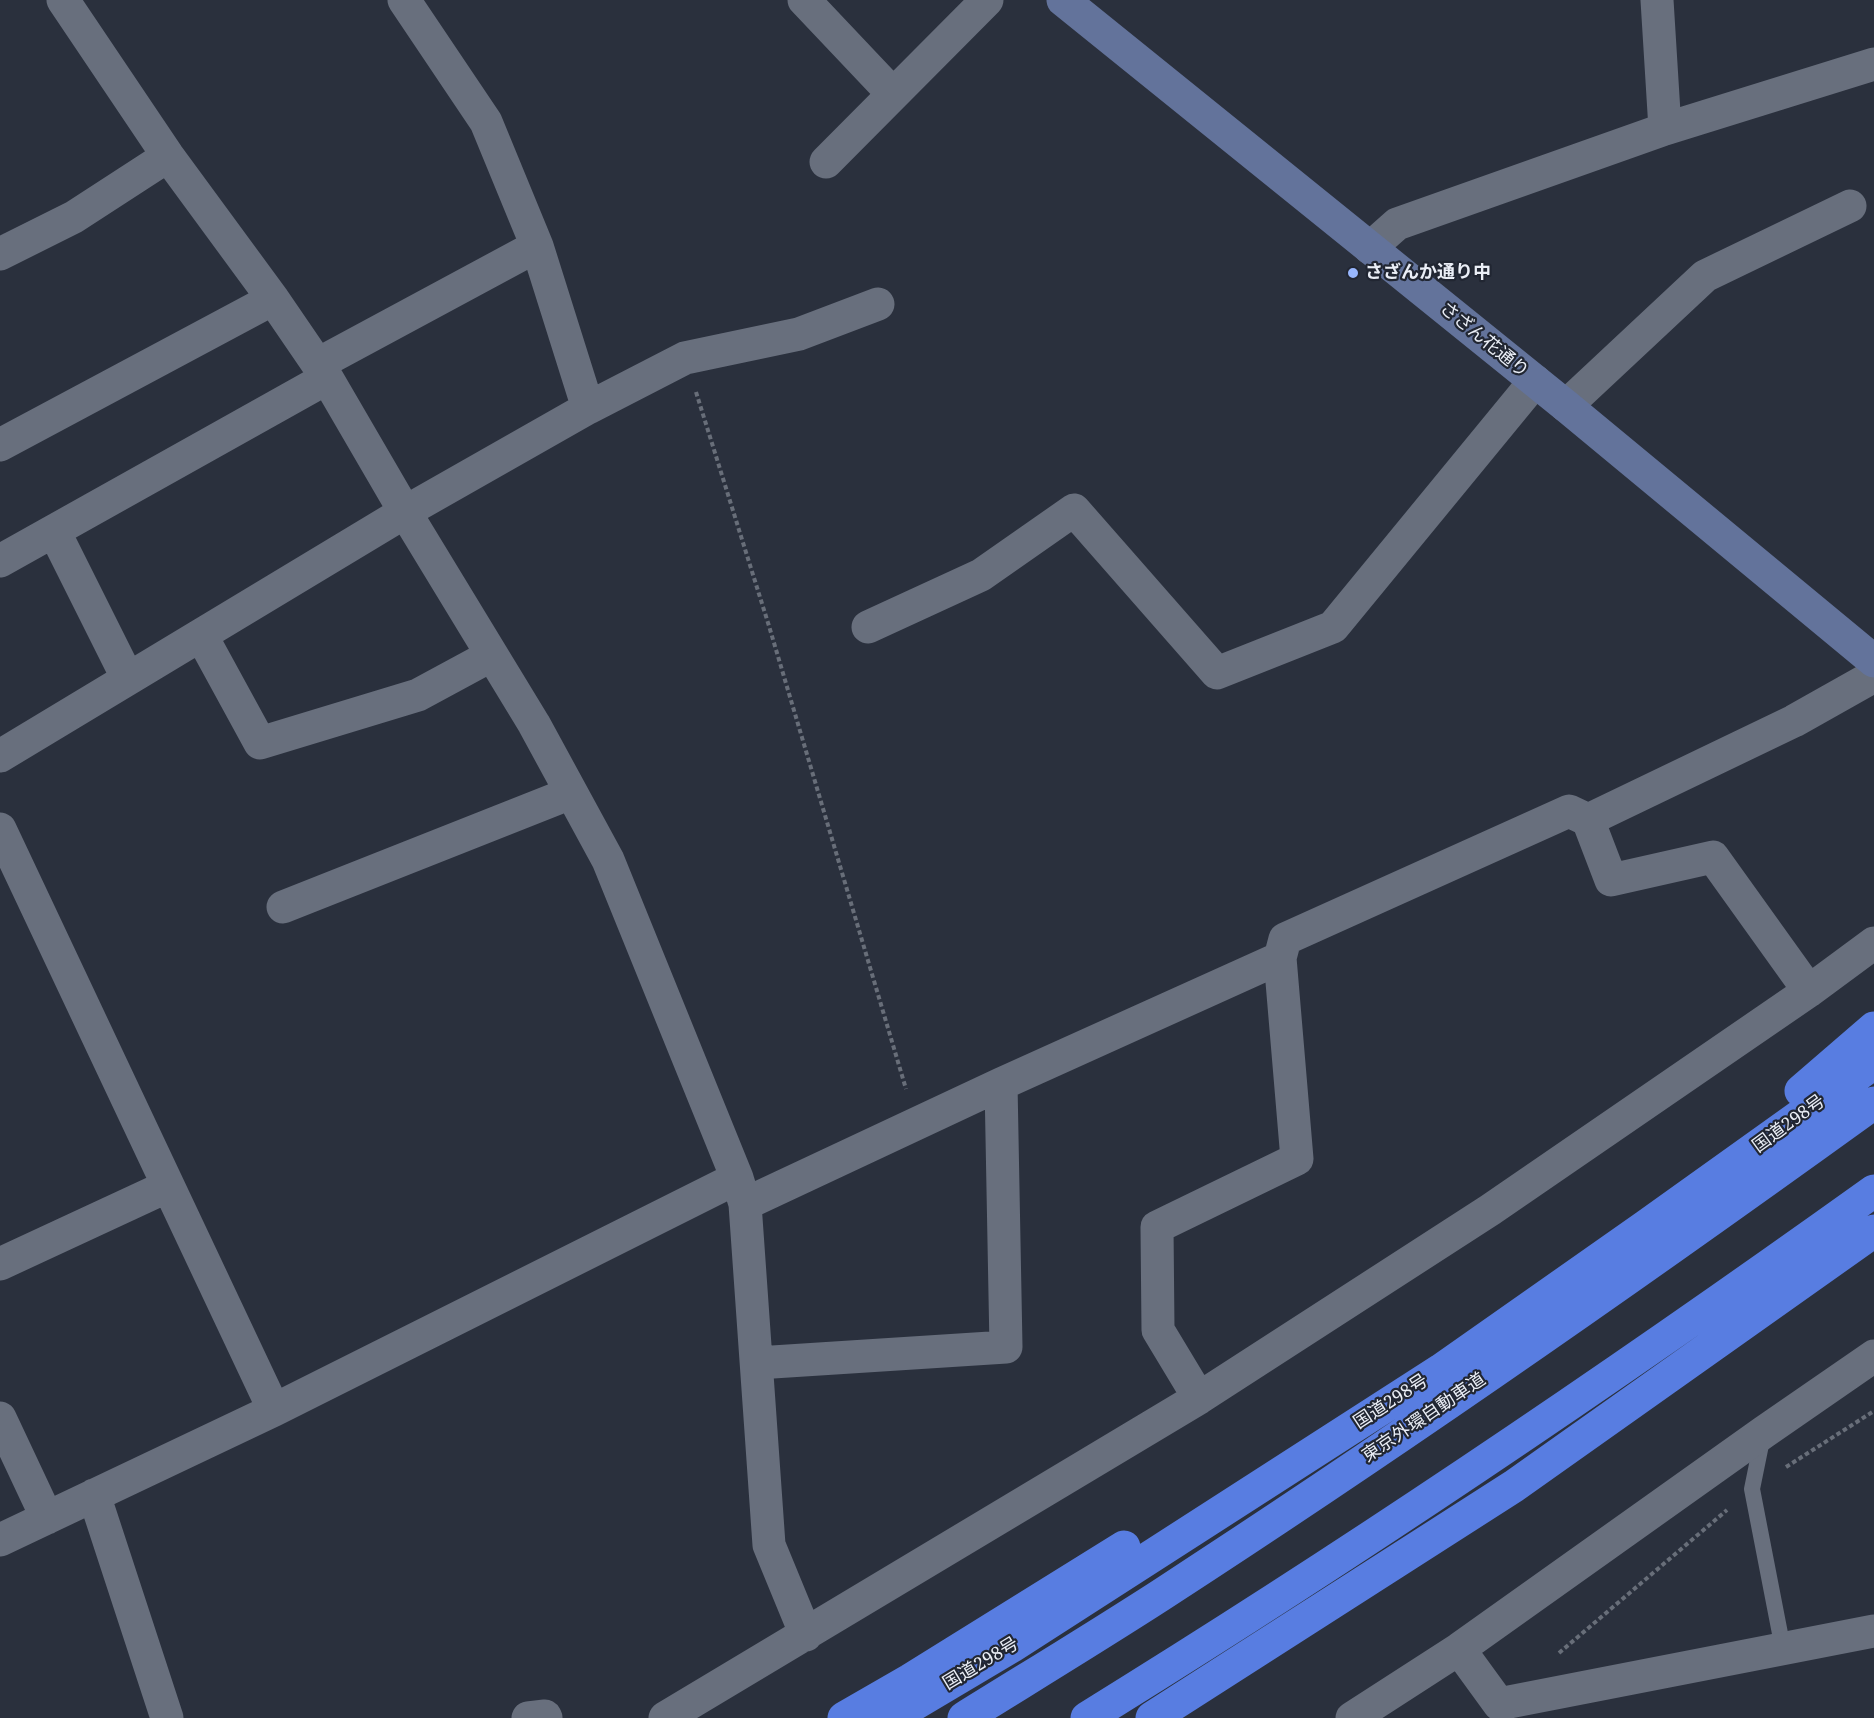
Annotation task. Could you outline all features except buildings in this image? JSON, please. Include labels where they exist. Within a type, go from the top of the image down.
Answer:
[{"type":"highway","points":[[1646,1226],[1874,1028]]},
{"type":"highway","name":"国道298号","points":[[891,1718],[1012,1646],[1441,1370],[1874,1062]]},
{"type":"highway","name":"東京外環自動車道","points":[[964,1718],[1160,1596],[1439,1409],[1751,1192],[1874,1103]]},
{"type":"highway","points":[[1087,1718],[1214,1640],[1504,1449],[1874,1191]]},
{"type":"highway","points":[[1193,1718],[1297,1651],[1514,1486],[1874,1231]]},
{"type":"highway","points":[[844,1718],[910,1680],[1161,1525],[1441,1370]]},
{"type":"highway","points":[[1152,1718],[1514,1486]]},
{"type":"street","points":[[63,0],[168,156],[323,371],[405,512],[534,724],[608,860],[741,1191],[757,1363],[769,1545],[806,1635]]},
{"type":"street","points":[[404,0],[486,122],[537,246],[588,408]]},
{"type":"street","points":[[804,0],[893,94]]},
{"type":"street","points":[[826,162],[987,0]]},
{"type":"street","name":"さざん花通り","points":[[1063,0],[1871,655]]},
{"type":"street","points":[[1657,0],[1665,129]]},
{"type":"street","points":[[1370,248],[1397,224],[1665,129],[1874,64]]},
{"type":"street","points":[[0,254],[74,217],[168,156]]},
{"type":"street","points":[[1566,406],[1706,276],[1850,206]]},
{"type":"street","points":[[0,561],[537,246]]},
{"type":"street","points":[[0,445],[273,299]]},
{"type":"street","points":[[0,756],[405,512],[588,408],[685,358],[799,334],[878,304]]},
{"type":"street","points":[[868,627],[981,575],[1074,510],[1217,673],[1333,627],[1535,381]]},
{"type":"street","points":[[54,531],[128,679]]},
{"type":"street","points":[[201,635],[260,743],[417,695],[492,655]]},
{"type":"street","points":[[1588,820],[1794,721],[1871,655]]},
{"type":"street","points":[[283,907],[571,793]]},
{"type":"street","points":[[1199,1398],[1158,1330],[1157,1227],[1297,1159],[1280,958],[1286,939],[1569,812],[1588,820],[1611,880],[1713,857],[1809,991]]},
{"type":"street","points":[[0,829],[274,1410]]},
{"type":"street","points":[[665,1718],[1199,1398],[1490,1210],[1809,991],[1874,943]]},
{"type":"street","points":[[0,1540],[741,1191],[916,1124],[1280,958]]},
{"type":"street","points":[[757,1363],[1006,1347],[1001,1084]]},
{"type":"street","points":[[0,1264],[168,1186]]},
{"type":"street","points":[[1352,1718],[1459,1649],[1874,1356]]},
{"type":"street","points":[[0,1418],[47,1518]]},
{"type":"street","points":[[94,1495],[167,1718]]},
{"type":"street","points":[[1459,1649],[1499,1711],[1874,1631]]},
{"type":"street","points":[[528,1718],[545,1716],[546,1718]]},
{"type":"lane","points":[[1764,1432],[1752,1489],[1783,1649]]},
{"type":"path","points":[[685,358],[772,638],[916,1124]]},
{"type":"path","points":[[1553,1658],[1752,1489],[1874,1411]]},
{"type":"place","name":"さざんか通り中","points":[[1353,273]]}]
